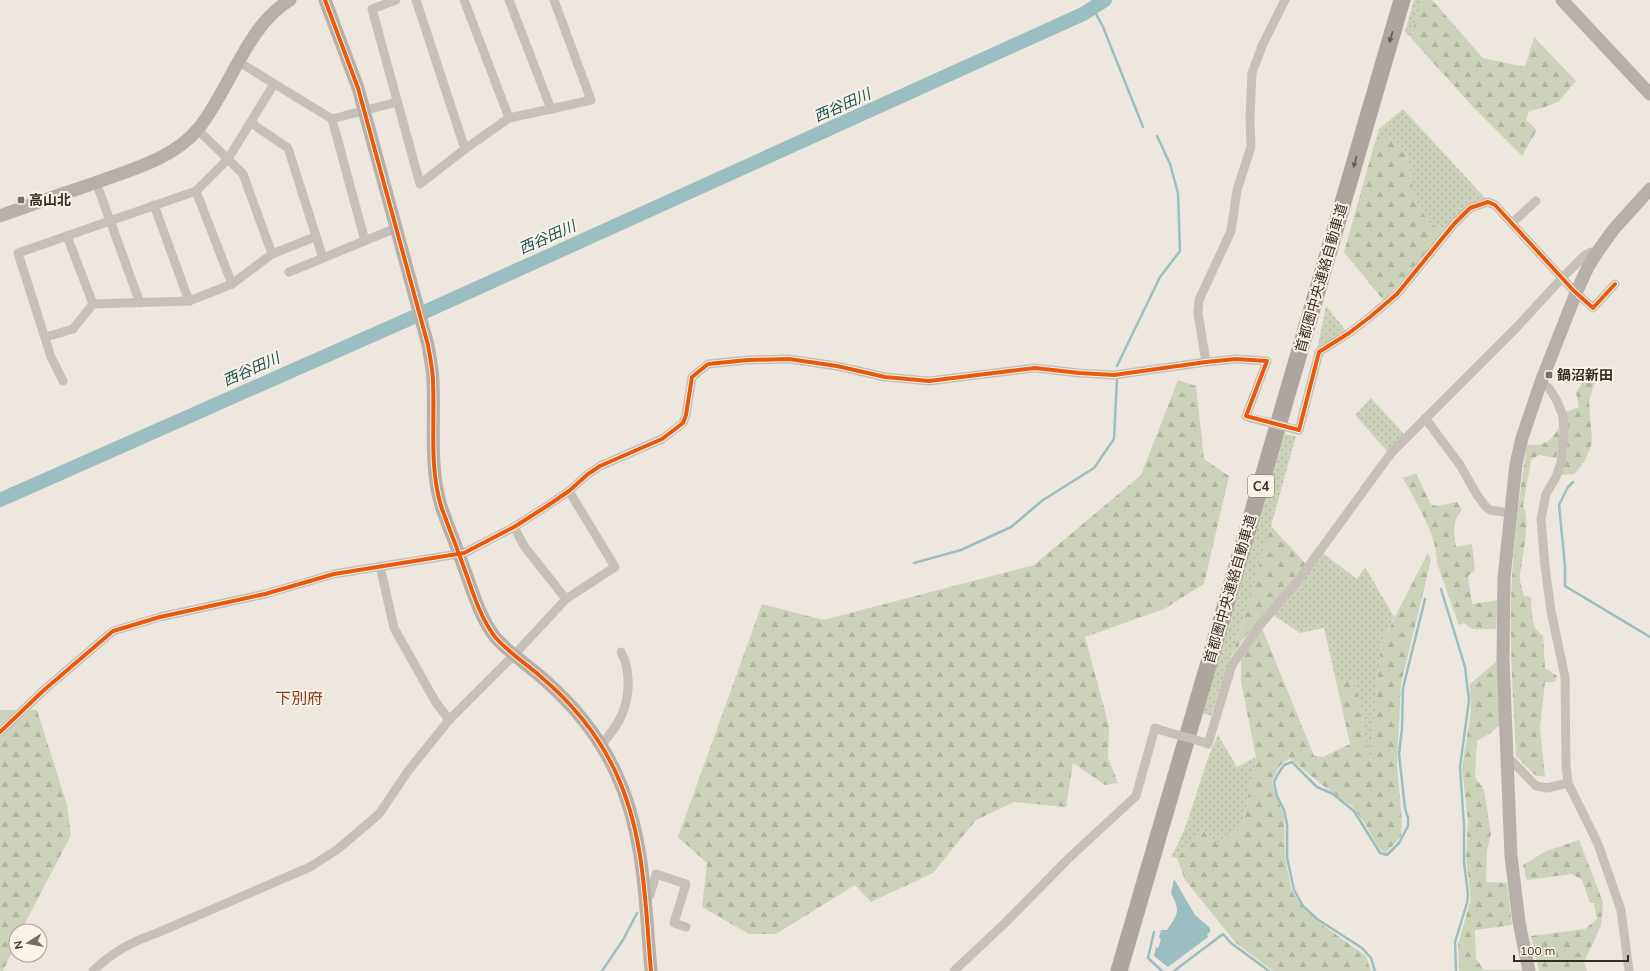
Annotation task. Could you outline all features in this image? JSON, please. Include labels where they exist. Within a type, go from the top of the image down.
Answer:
[{"type":"highway","name":"首都圏中央連絡自動車道","points":[[1108,971],[1390,0]]},
{"type":"highway","name":"首都圏中央連絡自動車道","points":[[1119,971],[1402,0]]},
{"type":"street","points":[[0,216],[160,158],[174,150],[197,130],[210,112],[266,19],[290,0]]},
{"type":"street","points":[[325,0],[354,77],[364,110],[428,345],[432,373],[433,459],[436,489],[446,520],[484,620],[496,638],[546,681],[580,715],[601,746],[621,784],[633,819],[640,852],[651,971]]},
{"type":"street","points":[[396,0],[372,9],[420,184],[465,149],[509,118],[591,100],[554,0]]},
{"type":"street","points":[[416,0],[465,149]]},
{"type":"street","points":[[464,0],[509,118]]},
{"type":"street","points":[[509,0],[551,109]]},
{"type":"street","points":[[1206,362],[1198,313],[1199,300],[1231,231],[1237,190],[1251,147],[1250,110],[1252,73],[1262,46],[1285,0]]},
{"type":"street","points":[[1562,0],[1650,94]]},
{"type":"street","points":[[239,62],[332,119],[365,241]]},
{"type":"street","points":[[63,381],[51,357],[46,337],[18,253],[109,220],[196,191],[228,159],[274,84]]},
{"type":"street","points":[[332,119],[397,102]]},
{"type":"street","points":[[251,123],[288,148],[315,237],[323,258]]},
{"type":"street","points":[[197,130],[243,174],[272,254]]},
{"type":"street","points":[[96,182],[140,303]]},
{"type":"street","points":[[1529,971],[1519,922],[1511,856],[1502,631],[1504,578],[1518,451],[1541,382],[1576,293],[1596,254],[1612,230],[1650,189]]},
{"type":"street","points":[[196,191],[232,284]]},
{"type":"street","points":[[1512,223],[1536,201]]},
{"type":"street","points":[[0,732],[44,690],[113,631],[160,617],[265,594],[334,574],[459,554],[514,527],[569,491],[588,474],[600,466],[662,439],[683,423],[686,415],[692,377],[708,364],[748,360],[790,360],[837,366],[885,377],[929,381],[1035,368],[1114,375],[1236,359],[1267,361],[1246,416],[1299,430],[1319,352],[1360,325],[1397,294],[1454,224],[1470,208],[1488,202],[1492,203],[1576,293],[1593,308],[1615,284]]},
{"type":"street","points":[[154,205],[189,301]]},
{"type":"street","points":[[289,272],[396,228]]},
{"type":"street","points":[[67,236],[93,304]]},
{"type":"street","points":[[93,304],[189,301],[232,284],[272,254],[315,237]]},
{"type":"street","points":[[954,971],[1006,922],[1068,859],[1136,796],[1155,728],[1208,744],[1232,665],[1243,647],[1300,578],[1386,460],[1425,418],[1518,326],[1562,278],[1588,253],[1591,252],[1596,254]]},
{"type":"street","points":[[46,337],[73,329],[93,304]]},
{"type":"street","points":[[1541,382],[1553,393],[1563,416],[1564,432],[1561,463],[1556,477],[1546,494],[1540,519],[1551,611],[1565,677],[1566,765],[1568,783],[1598,844],[1621,910],[1629,971]]},
{"type":"street","points":[[1425,418],[1460,465],[1477,495],[1486,507],[1490,510],[1510,513]]},
{"type":"street","points":[[93,971],[102,962],[139,939],[157,933],[310,867],[338,849],[379,814],[422,752],[449,720],[514,655],[566,599],[615,567],[569,491]]},
{"type":"street","points":[[514,527],[524,546],[566,599]]},
{"type":"street","points":[[380,566],[394,628],[435,701],[449,720]]},
{"type":"street","points":[[601,746],[620,719],[627,697],[627,672],[621,652]]},
{"type":"street","points":[[1507,760],[1512,761],[1536,786],[1547,788],[1568,783]]},
{"type":"street","points":[[645,896],[650,895],[656,874],[686,884],[674,923],[686,927]]},
{"type":"green space","points":[[1414,0],[1423,0],[1410,37],[1405,32]]},
{"type":"green space","points":[[1423,0],[1432,0],[1483,58],[1525,67],[1534,37],[1576,81],[1558,102],[1529,111],[1526,120],[1537,130],[1522,156],[1474,108],[1410,37]]},
{"type":"green space","points":[[1403,109],[1486,199],[1445,231],[1429,223],[1415,198],[1406,152],[1388,137],[1373,149],[1379,129]]},
{"type":"green space","points":[[1388,137],[1406,152],[1415,198],[1429,223],[1445,231],[1384,301],[1344,252],[1373,149]]},
{"type":"green space","points":[[1326,306],[1347,332],[1317,350]]},
{"type":"green space","points":[[1588,373],[1595,381],[1589,401],[1592,442],[1585,459],[1574,474],[1561,475],[1566,412],[1579,407],[1576,393]]},
{"type":"green space","points":[[1178,380],[1196,386],[1204,459],[1229,476],[1204,584],[1164,609],[1085,637],[1109,726],[1108,758],[1118,783],[1105,785],[1073,763],[1066,807],[1014,802],[976,820],[933,873],[871,902],[855,885],[776,934],[749,934],[702,907],[707,863],[678,837],[762,604],[823,620],[1034,565],[1141,475]]},
{"type":"green space","points":[[1371,398],[1405,435],[1388,452],[1355,415]]},
{"type":"green space","points":[[1559,427],[1560,438],[1556,458],[1539,455],[1531,460],[1523,506],[1525,512],[1526,529],[1520,576],[1524,596],[1531,597],[1532,618],[1534,624],[1543,635],[1545,668],[1557,676],[1555,682],[1545,682],[1540,728],[1545,777],[1535,775],[1516,756],[1511,606],[1513,560],[1527,445],[1543,444],[1547,442],[1553,437]]},
{"type":"green space","points":[[1285,434],[1296,436],[1246,612],[1211,716],[1201,713]]},
{"type":"green space","points":[[1416,473],[1431,505],[1438,506],[1457,502],[1462,510],[1454,527],[1456,547],[1472,544],[1475,570],[1468,576],[1472,604],[1498,600],[1496,629],[1472,629],[1464,623],[1459,625],[1437,563],[1434,541],[1430,530],[1403,478]]},
{"type":"green space","points":[[1271,526],[1306,564],[1241,642],[1231,660]]},
{"type":"green space","points":[[1323,553],[1357,579],[1365,567],[1394,617],[1381,644],[1370,765],[1356,681],[1336,681],[1324,628],[1300,633],[1273,615]]},
{"type":"green space","points":[[1428,553],[1431,560],[1401,684],[1397,765],[1402,821],[1401,836],[1385,854],[1378,847],[1364,822],[1352,806],[1322,785],[1291,759],[1287,760],[1281,765],[1272,783],[1284,816],[1285,857],[1291,888],[1295,896],[1305,910],[1317,921],[1366,956],[1371,971],[1273,971],[1236,943],[1185,880],[1177,858],[1204,831],[1218,843],[1242,827],[1256,757],[1241,682],[1241,654],[1262,628],[1314,756],[1323,757],[1350,744],[1336,681],[1356,681],[1370,763],[1381,644]]},
{"type":"green space","points":[[1499,659],[1502,723],[1492,732],[1477,741],[1475,777],[1484,790],[1491,834],[1487,851],[1486,882],[1507,883],[1512,925],[1475,930],[1476,959],[1484,970],[1525,971],[1459,971],[1458,944],[1471,899],[1466,857],[1468,822],[1462,768],[1471,712],[1470,684]]},
{"type":"green space","points":[[0,710],[37,710],[67,805],[71,835],[25,923],[8,923],[8,960],[3,971],[0,971]]},
{"type":"green space","points":[[1218,735],[1237,767],[1256,757],[1242,827],[1218,843],[1204,831],[1177,858],[1171,857],[1179,842],[1191,812],[1211,750]]},
{"type":"green space","points":[[1579,840],[1603,902],[1601,926],[1584,962],[1587,971],[1539,971],[1531,936],[1585,929],[1597,919],[1594,903],[1590,903],[1582,880],[1572,874],[1527,880],[1523,865],[1546,851]]},
{"type":"water","points":[[1174,879],[1195,915],[1210,928],[1210,932],[1207,934],[1208,937],[1168,967],[1154,956],[1156,947],[1158,948],[1161,939],[1159,938],[1161,930],[1167,930],[1176,916],[1177,908],[1171,893]]},
{"type":"waterway","name":"西谷田川","points":[[0,500],[409,319],[1083,14],[1105,0]]},
{"type":"waterway","points":[[1093,8],[1103,27],[1143,127]]},
{"type":"waterway","points":[[1117,366],[1160,277],[1180,251],[1178,193],[1170,164],[1157,136]]},
{"type":"waterway","points":[[914,563],[961,550],[1011,527],[1043,500],[1094,468],[1114,439],[1117,379]]},
{"type":"waterway","points":[[1573,482],[1568,487],[1559,505],[1565,566],[1565,586],[1650,637]]},
{"type":"waterway","points":[[1441,589],[1465,667],[1469,700],[1460,767],[1464,826],[1464,862],[1468,894],[1467,903],[1455,942],[1456,971]]},
{"type":"waterway","points":[[1375,971],[1371,958],[1362,948],[1317,919],[1303,906],[1294,890],[1287,857],[1287,824],[1284,810],[1277,796],[1274,782],[1284,765],[1292,762],[1317,787],[1333,794],[1354,811],[1380,853],[1387,855],[1399,843],[1408,826],[1399,754],[1402,729],[1403,688],[1425,599]]},
{"type":"waterway","points":[[602,971],[623,940],[637,913]]},
{"type":"waterway","points":[[1154,932],[1148,958],[1162,971]]},
{"type":"waterway","points":[[1174,971],[1223,934],[1231,943],[1269,971]]},
{"type":"cycle path","points":[[325,0],[358,88],[428,345],[433,377],[433,444],[435,475],[441,506],[476,602],[489,629],[505,648],[552,686],[574,709],[593,733],[616,773],[626,797],[638,845],[645,895],[651,971]]},
{"type":"cycle path","points":[[0,732],[44,690],[113,631],[160,617],[265,594],[334,574],[464,553],[514,527],[547,506],[569,491],[588,474],[600,466],[662,439],[683,423],[686,415],[692,377],[708,364],[748,360],[789,359],[837,366],[885,377],[929,381],[1035,368],[1114,375],[1236,359],[1267,361],[1246,416],[1299,430],[1319,352],[1349,333],[1397,294],[1454,224],[1470,208],[1488,202],[1495,205],[1573,290],[1593,308],[1615,284]]},
{"type":"place","name":"高山北","points":[[21,200]]},
{"type":"place","name":"鍋沼新田","points":[[1549,375]]},
{"type":"district","name":"下別府","points":[[299,698]]}]
